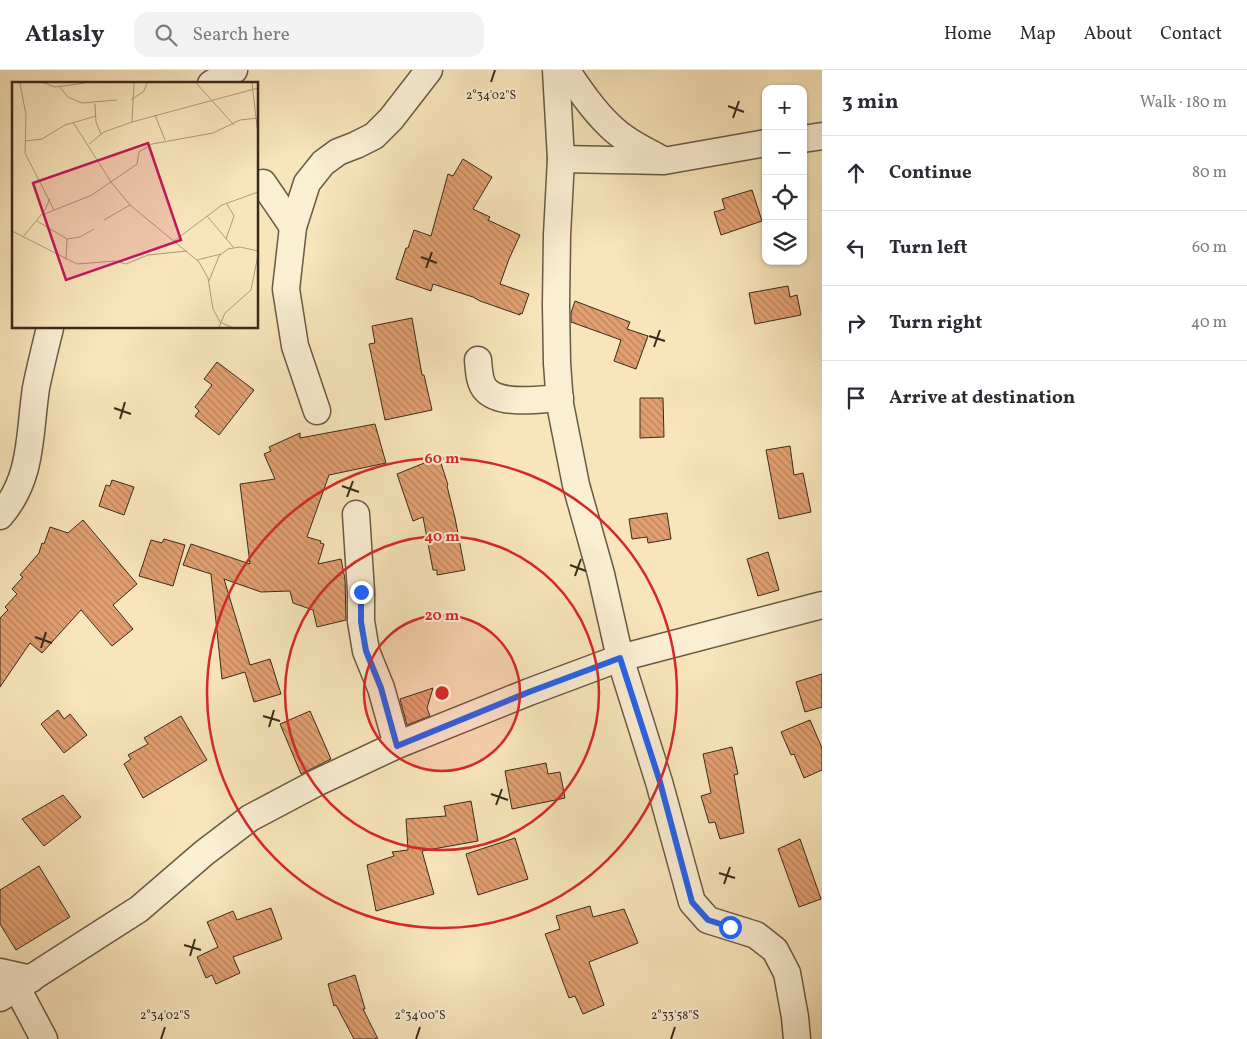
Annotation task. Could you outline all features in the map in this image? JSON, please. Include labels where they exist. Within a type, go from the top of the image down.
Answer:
[{"type":"street","points":[[214,82],[234,70]]},
{"type":"street","points":[[317,411],[294,346],[286,289],[293,227],[307,183],[323,163],[338,152],[374,136],[429,70]]},
{"type":"street","points":[[556,70],[561,159],[557,235],[557,363],[560,398],[576,485],[601,574],[620,658],[660,782],[692,902],[708,920],[756,935],[775,950],[787,973],[797,1039]]},
{"type":"street","points":[[566,70],[610,126],[632,143],[664,161]]},
{"type":"street","points":[[807,138],[822,136]]},
{"type":"street","points":[[561,159],[664,161],[762,144]]},
{"type":"street","points":[[260,182],[307,183]]},
{"type":"street","points":[[260,182],[293,227]]},
{"type":"street","points":[[0,516],[9,506],[20,486],[28,458],[36,388],[50,329]]},
{"type":"street","points":[[478,360],[481,381],[487,391],[499,398],[511,400],[560,398]]},
{"type":"street","points":[[356,514],[362,629],[366,651],[381,688],[397,746]]},
{"type":"street","points":[[44,1039],[12,984],[139,909],[204,853],[250,818],[318,782],[397,746],[529,692],[620,658],[822,605]]},
{"type":"building","points":[[463,159],[492,177],[473,209],[490,217],[488,220],[520,235],[500,284],[529,294],[520,315],[433,284],[431,291],[396,279],[414,230],[431,236],[448,174],[453,176]]},
{"type":"building","points":[[752,190],[762,221],[721,235],[714,212],[725,209],[722,199]]},
{"type":"building","points":[[788,286],[790,297],[797,295],[801,315],[755,324],[749,293]]},
{"type":"building","points":[[575,301],[630,322],[627,329],[648,336],[636,369],[614,361],[621,340],[571,322],[571,313]]},
{"type":"building","points":[[412,318],[422,375],[424,375],[432,410],[385,420],[369,344],[375,343],[372,326]]},
{"type":"building","points":[[217,362],[254,390],[219,435],[195,416],[199,411],[195,407],[212,385],[204,379]]},
{"type":"building","points":[[640,398],[663,398],[664,437],[640,438]]},
{"type":"building","points":[[375,424],[386,463],[329,475],[307,537],[321,541],[320,543],[324,544],[318,564],[341,559],[345,579],[346,620],[317,627],[313,610],[293,603],[290,591],[261,592],[224,579],[250,665],[270,659],[281,694],[254,702],[245,672],[222,679],[211,574],[183,565],[191,544],[250,564],[240,484],[275,479],[264,454],[271,451],[269,447],[300,433],[300,438]]},
{"type":"building","points":[[790,446],[794,475],[803,473],[811,512],[779,519],[766,450]]},
{"type":"building","points":[[439,457],[448,485],[465,570],[437,575],[437,570],[433,570],[423,517],[413,521],[397,474]]},
{"type":"building","points":[[112,480],[134,487],[124,515],[99,506],[106,485],[110,486]]},
{"type":"building","points":[[667,513],[671,539],[648,543],[647,537],[632,539],[629,519]]},
{"type":"building","points":[[83,520],[137,584],[113,605],[133,629],[112,646],[81,610],[42,653],[30,643],[0,687],[0,618],[8,610],[5,607],[17,594],[12,589],[23,577],[20,575],[39,553],[50,527],[68,533]]},
{"type":"building","points":[[164,539],[185,545],[173,586],[139,576],[151,540],[162,543]]},
{"type":"building","points":[[768,552],[779,590],[758,596],[747,559]]},
{"type":"building","points":[[822,674],[822,707],[805,712],[796,682]]},
{"type":"building","points":[[433,688],[427,708],[430,716],[407,725],[400,699]]},
{"type":"building","points":[[58,710],[64,719],[70,714],[87,735],[64,753],[41,724]]},
{"type":"building","points":[[310,711],[331,759],[301,774],[280,724]]},
{"type":"building","points":[[181,716],[207,760],[143,798],[124,764],[131,759],[128,755],[148,744],[144,738]]},
{"type":"building","points":[[810,720],[822,748],[822,770],[804,778],[794,754],[791,755],[781,732]]},
{"type":"building","points":[[732,747],[738,774],[734,775],[744,833],[720,839],[715,822],[709,823],[701,796],[711,793],[703,754]]},
{"type":"building","points":[[546,763],[548,774],[560,772],[565,798],[512,809],[505,771]]},
{"type":"building","points":[[63,795],[81,817],[44,846],[22,819]]},
{"type":"building","points":[[471,801],[478,841],[422,851],[434,894],[376,911],[367,865],[394,856],[392,852],[408,850],[406,819],[446,816],[444,806]]},
{"type":"building","points":[[515,838],[528,879],[478,895],[466,854]]},
{"type":"building","points":[[800,839],[821,899],[799,907],[778,849]]},
{"type":"building","points":[[39,866],[70,917],[16,950],[0,924],[0,890]]},
{"type":"building","points":[[590,906],[593,917],[624,909],[638,943],[589,962],[604,1005],[583,1014],[575,996],[569,998],[545,934],[560,929],[556,916]]},
{"type":"building","points":[[271,908],[282,939],[233,957],[240,973],[216,984],[212,975],[206,978],[197,957],[218,947],[207,922],[233,911],[237,920]]},
{"type":"building","points":[[355,975],[365,1009],[363,1009],[378,1039],[354,1039],[336,1005],[334,1006],[328,984]]},
{"type":"route","points":[[361,592],[361,622],[366,651],[381,688],[397,746],[529,692],[620,658],[660,782],[684,866],[692,902],[708,920],[730,927]]}]
